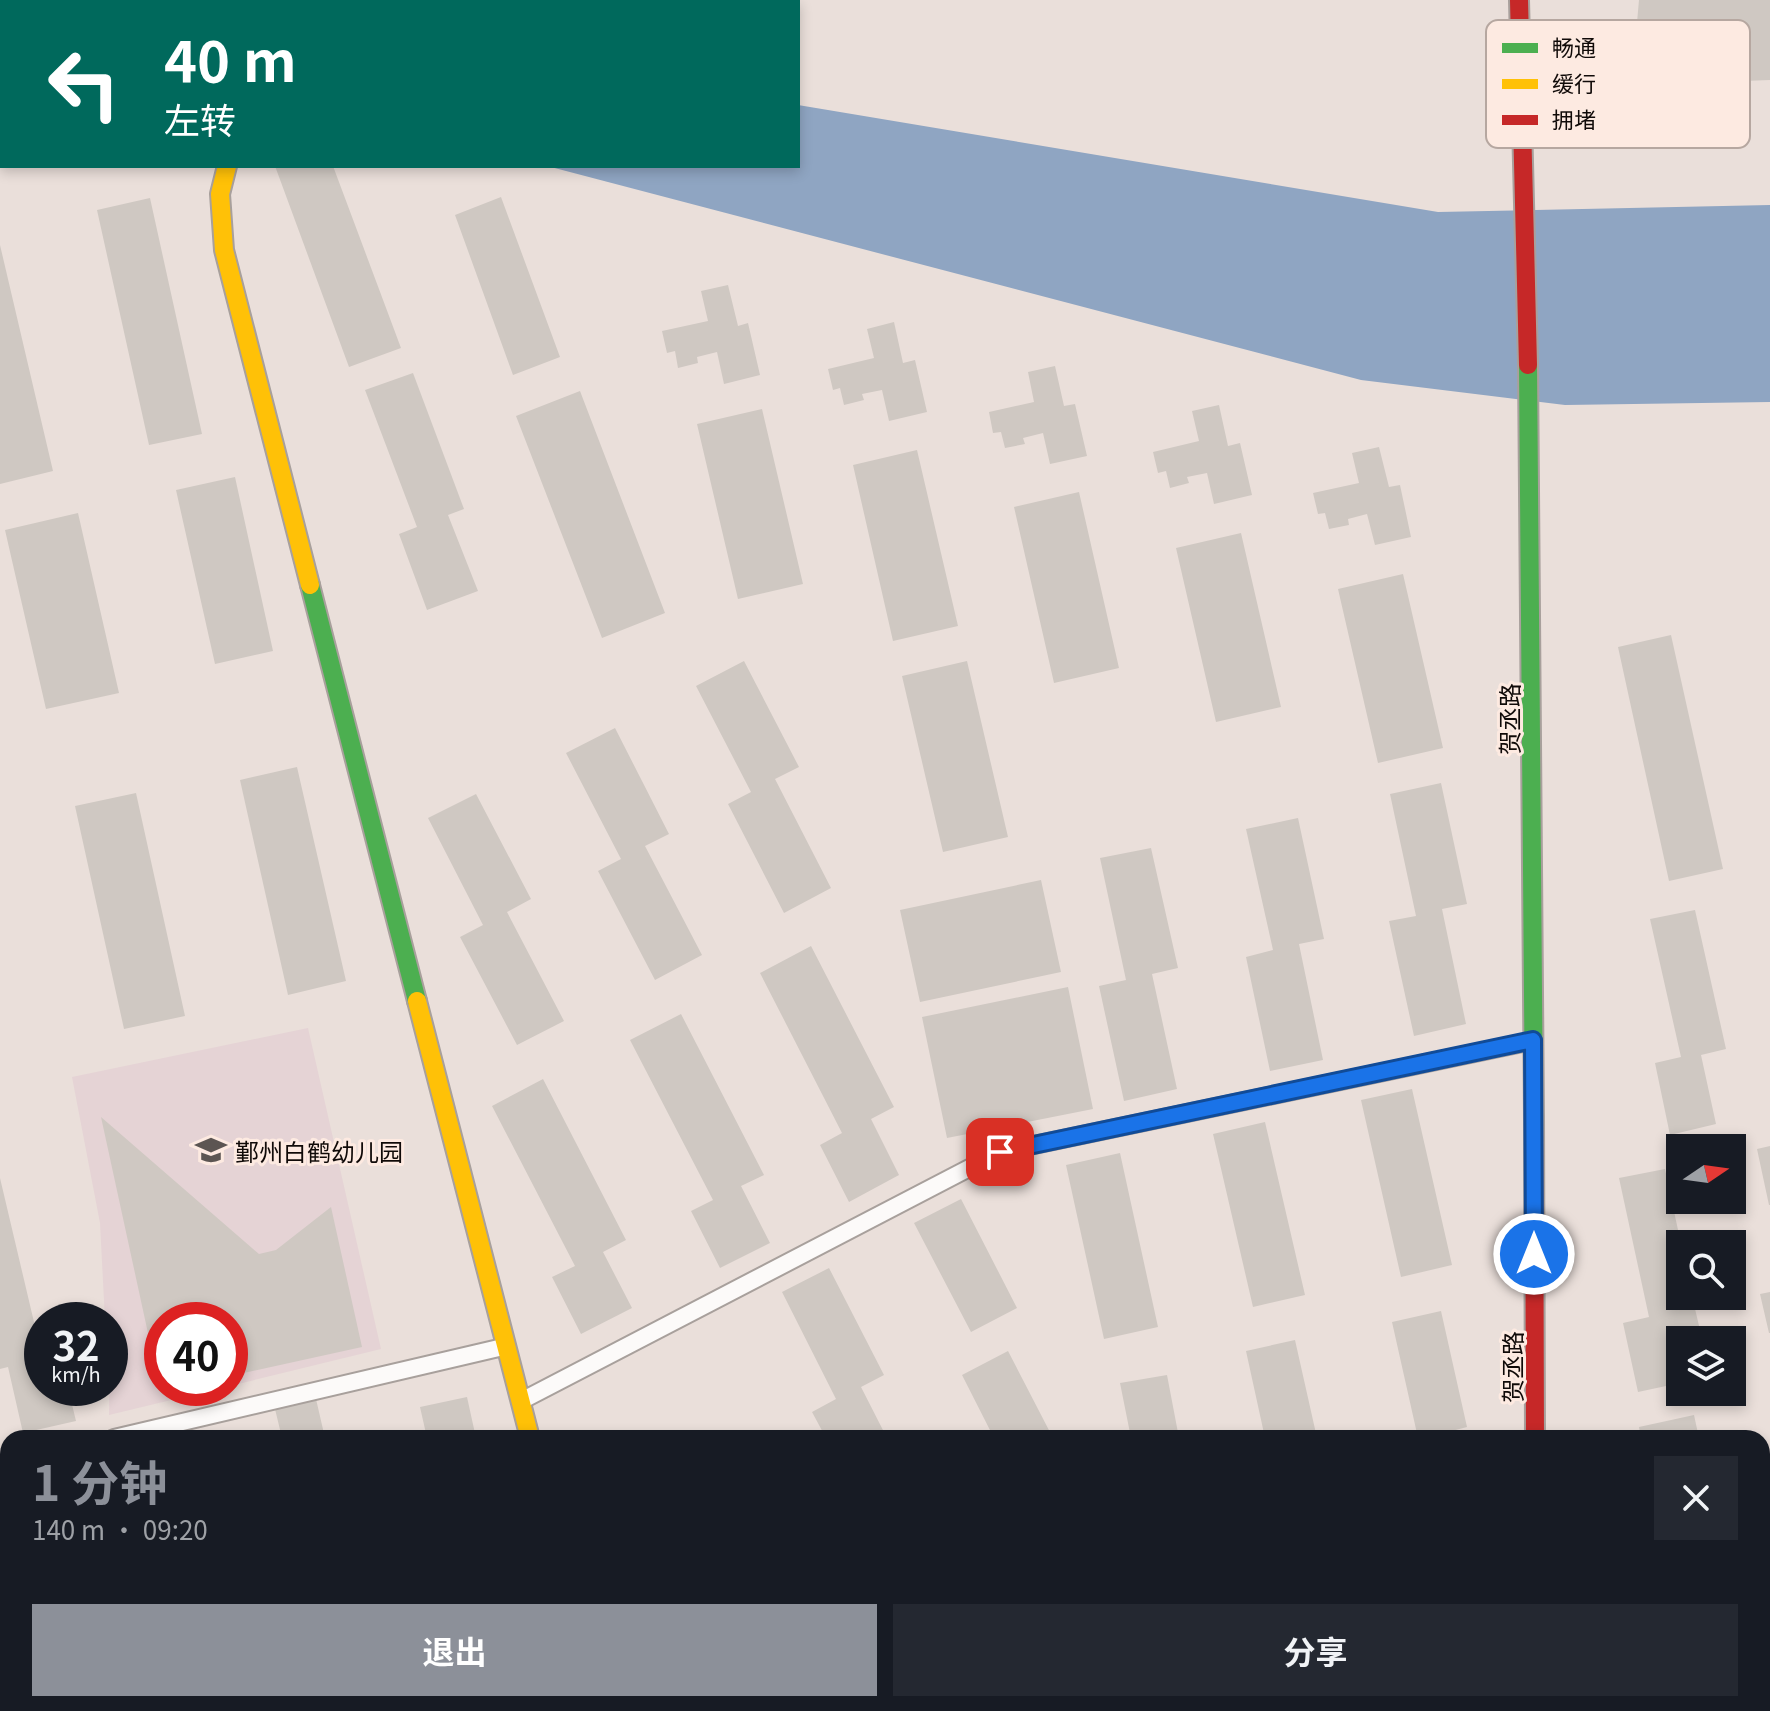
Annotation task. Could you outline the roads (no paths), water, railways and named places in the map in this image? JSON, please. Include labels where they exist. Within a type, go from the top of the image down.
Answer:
[{"type":"street","name":"贺丞路","points":[[1519,0],[1520,20]]},
{"type":"street","name":"贺丞路","points":[[1525,148],[1532,523],[1535,1430]]},
{"type":"street","points":[[226,168],[220,194],[224,250],[528,1430]]},
{"type":"lane","points":[[522,1400],[1000,1152],[1533,1040]]},
{"type":"lane","points":[[148,1430],[508,1346]]},
{"type":"water","points":[[800,105],[1438,212],[1770,205],[1770,402],[1565,405],[1361,380],[555,168],[800,168]]},
{"type":"place","name":"鄞州白鹤幼儿园","points":[[211,1150]]}]
